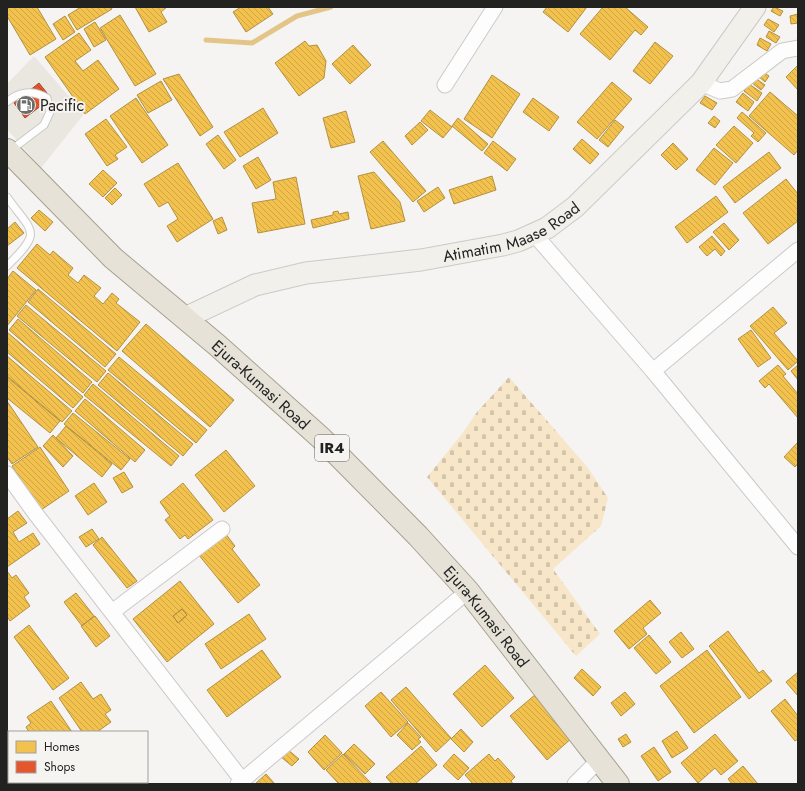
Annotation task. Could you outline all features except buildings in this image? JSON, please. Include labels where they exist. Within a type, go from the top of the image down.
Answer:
[{"type":"main road","name":"Atimatim Maase Road","points":[[185,318],[255,284],[306,273],[421,260],[503,245],[535,235],[575,207],[702,83],[755,7]]},
{"type":"main road","name":"Ejura-Kumasi Road","points":[[8,151],[113,258],[185,318],[321,438],[418,536],[468,591],[548,692],[598,761],[618,784]]},
{"type":"street","points":[[445,85],[495,7]]},
{"type":"street","points":[[702,83],[720,91],[732,88],[782,51],[798,48]]},
{"type":"street","points":[[535,235],[653,371],[797,544]]},
{"type":"street","points":[[653,371],[798,250]]},
{"type":"street","points":[[7,474],[240,782],[468,591]]},
{"type":"street","points":[[112,612],[222,529]]},
{"type":"street","points":[[575,784],[598,761]]},
{"type":"lane","points":[[7,102],[24,93],[39,93],[47,98],[50,112],[44,125],[8,151]]},
{"type":"lane","points":[[7,196],[29,225],[31,233],[29,243],[7,266]]},
{"type":"shaded area","points":[[34,56],[84,114],[41,168],[7,129],[7,84]]},
{"type":"green space","points":[[509,377],[588,468],[608,498],[601,526],[553,569],[600,634],[576,656],[427,477],[462,434],[477,412]]},
{"type":"waterway","points":[[206,40],[252,43],[297,16],[331,7]]},
{"type":"place","name":"Pacific","points":[[26,105]]}]
